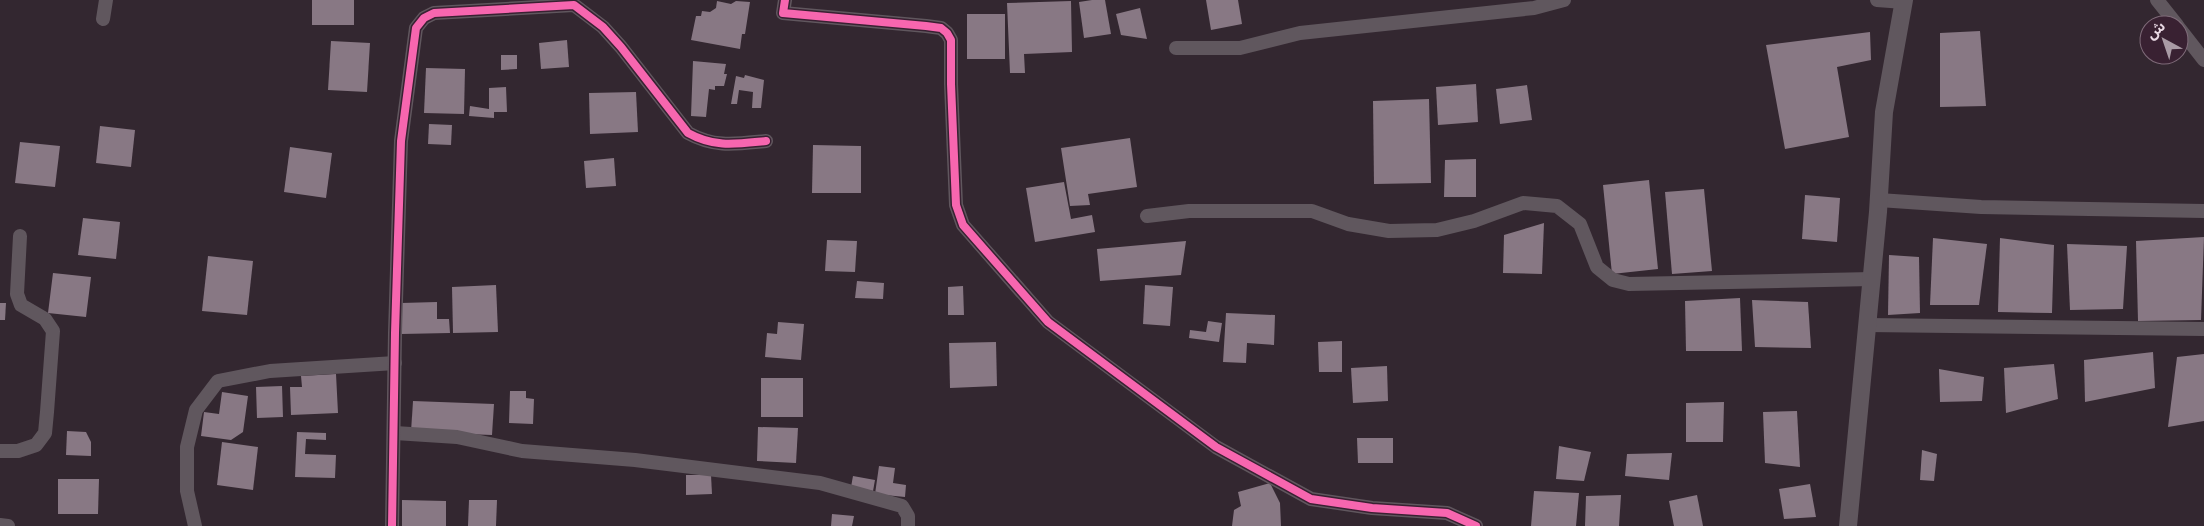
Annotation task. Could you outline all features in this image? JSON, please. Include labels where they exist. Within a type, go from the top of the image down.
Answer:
[{"type":"street","points":[[103,19],[106,0]]},
{"type":"street","points":[[785,0],[783,13],[926,26],[941,28],[947,33],[951,40],[956,205],[963,225],[1048,322],[1216,447],[1312,499],[1372,508],[1447,513],[1476,526]]},
{"type":"street","points":[[1176,48],[1240,48],[1300,33],[1534,8],[1564,0]]},
{"type":"street","points":[[1848,526],[1879,200],[1884,112],[1904,1],[1878,0]]},
{"type":"street","points":[[2157,0],[2169,15]]},
{"type":"street","points":[[392,526],[401,140],[416,28],[424,18],[434,13],[575,2],[603,27],[621,47],[688,132],[703,141],[726,145],[766,141]]},
{"type":"street","points":[[2189,40],[2204,60]]},
{"type":"street","points":[[1879,200],[1981,207],[2204,211]]},
{"type":"street","points":[[1147,216],[1189,211],[1312,211],[1348,224],[1389,232],[1437,230],[1474,221],[1522,203],[1557,206],[1580,224],[1597,267],[1613,280],[1630,284],[1872,279]]},
{"type":"street","points":[[0,451],[18,451],[36,445],[45,433],[47,412],[53,331],[45,318],[21,305],[17,294],[20,236]]},
{"type":"street","points":[[1867,324],[2204,329]]},
{"type":"street","points":[[195,526],[187,491],[187,447],[196,410],[218,381],[270,371],[395,363]]},
{"type":"street","points":[[395,433],[457,436],[522,451],[635,460],[820,483],[902,506],[908,516],[908,526]]},
{"type":"street","points":[[0,525],[8,526]]},
{"type":"building","points":[[312,0],[354,0],[354,25],[312,25]]},
{"type":"building","points":[[1105,0],[1111,34],[1084,38],[1079,2]]},
{"type":"building","points":[[1206,0],[1238,0],[1242,24],[1211,30]]},
{"type":"building","points":[[717,1],[731,4],[736,1],[750,2],[745,34],[742,34],[740,49],[691,40],[696,16],[701,16],[702,11],[710,12],[716,8]]},
{"type":"building","points":[[1071,1],[1072,52],[1024,54],[1025,73],[1010,73],[1007,3]]},
{"type":"building","points":[[1140,8],[1147,39],[1121,35],[1116,14]]},
{"type":"building","points":[[967,14],[1005,14],[1005,59],[967,59]]},
{"type":"building","points":[[1980,31],[1986,106],[1940,107],[1940,33]]},
{"type":"building","points":[[1870,32],[1871,60],[1837,67],[1849,137],[1785,149],[1766,45]]},
{"type":"building","points":[[567,40],[569,67],[541,69],[539,43]]},
{"type":"building","points":[[331,41],[370,43],[367,92],[328,90]]},
{"type":"building","points":[[501,55],[517,55],[517,69],[501,70]]},
{"type":"building","points":[[693,61],[726,64],[724,74],[727,74],[724,86],[715,86],[715,90],[709,89],[706,117],[691,116]]},
{"type":"building","points":[[426,68],[465,69],[464,114],[424,113]]},
{"type":"building","points":[[745,75],[764,80],[761,108],[752,108],[753,92],[739,90],[737,104],[731,104],[736,76],[744,78]]},
{"type":"building","points":[[1476,84],[1478,122],[1438,125],[1436,87]]},
{"type":"building","points":[[1527,85],[1532,120],[1500,124],[1496,89]]},
{"type":"building","points":[[506,87],[507,112],[494,112],[494,118],[469,116],[470,106],[489,109],[489,88]]},
{"type":"building","points":[[636,92],[638,132],[590,134],[589,93]]},
{"type":"building","points":[[1429,99],[1431,183],[1374,184],[1373,101]]},
{"type":"building","points":[[429,124],[452,125],[451,145],[428,144]]},
{"type":"building","points":[[100,126],[135,130],[131,167],[96,163]]},
{"type":"building","points":[[1130,138],[1137,187],[1088,194],[1090,205],[1070,206],[1061,148]]},
{"type":"building","points":[[20,142],[60,146],[55,187],[15,183]]},
{"type":"building","points":[[813,145],[861,146],[861,193],[812,193]]},
{"type":"building","points":[[290,147],[332,153],[326,198],[284,192]]},
{"type":"building","points":[[614,158],[616,186],[586,188],[584,161]]},
{"type":"building","points":[[1476,159],[1476,197],[1444,197],[1445,160]]},
{"type":"building","points":[[1649,180],[1658,269],[1612,274],[1603,185]]},
{"type":"building","points":[[1064,182],[1071,219],[1092,215],[1095,232],[1035,242],[1026,188]]},
{"type":"building","points":[[1704,189],[1712,271],[1672,274],[1665,192]]},
{"type":"building","points":[[1805,195],[1840,198],[1837,242],[1802,239]]},
{"type":"building","points":[[83,218],[120,222],[116,259],[78,255]]},
{"type":"building","points":[[1544,223],[1542,274],[1503,273],[1504,235]]},
{"type":"building","points":[[2204,237],[2201,320],[2138,321],[2136,241]]},
{"type":"building","points":[[1933,238],[1987,244],[1979,305],[1930,305]]},
{"type":"building","points":[[2000,238],[2054,245],[2052,313],[1998,312]]},
{"type":"building","points":[[827,240],[857,241],[855,272],[825,271]]},
{"type":"building","points":[[1186,241],[1181,275],[1100,281],[1097,249]]},
{"type":"building","points":[[2067,244],[2127,246],[2123,309],[2070,310]]},
{"type":"building","points":[[1889,255],[1919,257],[1920,313],[1888,315]]},
{"type":"building","points":[[208,256],[253,261],[247,315],[202,311]]},
{"type":"building","points":[[53,273],[91,277],[86,317],[48,313]]},
{"type":"building","points":[[857,281],[884,283],[883,299],[855,298]]},
{"type":"building","points":[[496,285],[498,332],[453,333],[452,287]]},
{"type":"building","points":[[1145,285],[1173,287],[1170,326],[1143,324]]},
{"type":"building","points":[[963,286],[964,315],[948,315],[948,287]]},
{"type":"building","points":[[1740,298],[1742,351],[1686,351],[1685,301]]},
{"type":"building","points":[[1752,300],[1808,302],[1811,348],[1755,347]]},
{"type":"building","points":[[437,302],[437,319],[449,319],[450,333],[401,334],[401,303]]},
{"type":"building","points":[[0,303],[6,303],[5,320],[0,320]]},
{"type":"building","points":[[1226,313],[1275,315],[1274,345],[1247,343],[1246,363],[1223,362]]},
{"type":"building","points":[[1208,321],[1222,323],[1219,342],[1189,338],[1190,330],[1206,332]]},
{"type":"building","points":[[778,322],[804,324],[801,360],[765,357],[767,333],[777,334]]},
{"type":"building","points":[[1342,341],[1342,372],[1319,372],[1318,342]]},
{"type":"building","points":[[996,342],[997,386],[950,388],[949,343]]},
{"type":"building","points":[[2153,352],[2155,388],[2085,402],[2084,360]]},
{"type":"building","points":[[2204,354],[2204,421],[2168,427],[2177,357]]},
{"type":"building","points":[[2054,364],[2058,399],[2006,413],[2004,368]]},
{"type":"building","points":[[1387,366],[1388,401],[1353,403],[1351,368]]},
{"type":"building","points":[[1939,369],[1984,377],[1982,401],[1940,402]]},
{"type":"building","points":[[336,374],[338,413],[291,415],[290,387],[302,387],[301,376]]},
{"type":"building","points":[[761,378],[803,378],[803,417],[761,417]]},
{"type":"building","points":[[282,386],[283,417],[257,418],[256,387]]},
{"type":"building","points":[[510,391],[526,391],[526,398],[534,399],[533,424],[509,423]]},
{"type":"building","points":[[222,392],[248,396],[243,432],[231,440],[201,436],[204,412],[219,414]]},
{"type":"building","points":[[413,401],[494,404],[492,435],[411,432]]},
{"type":"building","points":[[1724,402],[1723,442],[1686,442],[1686,403]]},
{"type":"building","points":[[1797,411],[1800,467],[1765,463],[1763,412]]},
{"type":"building","points":[[758,427],[798,428],[796,463],[757,461]]},
{"type":"building","points":[[67,431],[86,432],[91,442],[91,456],[66,455]]},
{"type":"building","points":[[297,432],[326,433],[326,440],[306,439],[305,454],[336,455],[335,478],[295,477]]},
{"type":"building","points":[[1357,438],[1393,438],[1393,463],[1358,463]]},
{"type":"building","points":[[222,442],[258,447],[253,490],[217,485]]},
{"type":"building","points":[[1559,446],[1591,452],[1584,481],[1556,479]]},
{"type":"building","points":[[1922,450],[1937,454],[1934,481],[1920,480]]},
{"type":"building","points":[[1672,453],[1669,480],[1625,476],[1627,454]]},
{"type":"building","points":[[879,466],[895,468],[893,483],[906,485],[905,497],[875,494]]},
{"type":"building","points":[[686,475],[711,475],[712,494],[686,495]]},
{"type":"building","points":[[853,476],[875,480],[873,491],[851,487]]},
{"type":"building","points":[[58,479],[99,479],[98,514],[58,514]]},
{"type":"building","points":[[1270,483],[1280,503],[1281,526],[1232,526],[1234,510],[1241,506],[1238,492]]},
{"type":"building","points":[[1810,484],[1816,517],[1784,519],[1779,489]]},
{"type":"building","points":[[1534,491],[1579,493],[1576,526],[1531,526]]},
{"type":"building","points":[[1621,495],[1619,526],[1585,526],[1586,496]]},
{"type":"building","points":[[1697,495],[1703,526],[1674,526],[1669,501]]},
{"type":"building","points":[[402,500],[446,501],[446,526],[402,526]]},
{"type":"building","points":[[469,500],[497,500],[496,526],[468,526]]},
{"type":"building","points":[[832,514],[854,516],[852,526],[831,526]]},
{"type":"cycle path","points":[[785,0],[783,13],[926,26],[941,28],[947,33],[951,40],[956,205],[963,225],[1048,322],[1216,447],[1311,499],[1372,508],[1447,513],[1476,526]]},
{"type":"cycle path","points":[[392,526],[395,333],[401,141],[416,28],[424,18],[434,13],[574,5],[603,27],[621,47],[688,133],[707,141],[726,144],[766,141]]}]
